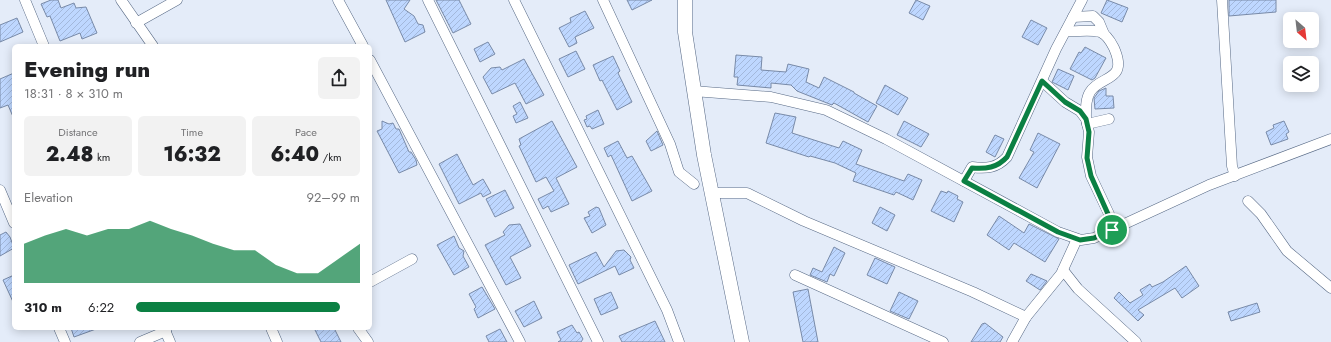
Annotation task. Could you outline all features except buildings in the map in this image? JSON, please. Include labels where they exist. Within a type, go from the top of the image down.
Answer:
[{"type":"main road","points":[[685,0],[685,32],[693,91],[742,342]]},
{"type":"street","points":[[25,0],[43,44]]},
{"type":"street","points":[[121,0],[152,44]]},
{"type":"street","points":[[136,23],[177,0]]},
{"type":"street","points":[[338,0],[362,44]]},
{"type":"street","points":[[428,0],[598,342]]},
{"type":"street","points":[[514,0],[667,310],[679,342]]},
{"type":"street","points":[[603,0],[670,144],[679,172],[694,184]]},
{"type":"street","points":[[964,181],[972,168],[992,167],[1000,164],[1007,157],[1082,0]]},
{"type":"street","points":[[1222,0],[1232,166],[1235,176]]},
{"type":"street","points":[[1073,17],[1093,16],[1099,22],[1118,58],[1118,69],[1111,78],[1095,86],[1090,92],[1086,102],[1086,122]]},
{"type":"street","points":[[1066,31],[1088,31],[1104,34]]},
{"type":"street","points":[[372,64],[520,342]]},
{"type":"street","points":[[1042,81],[1065,102],[1080,111],[1086,122],[1089,132],[1087,158],[1091,176],[1107,209],[1112,230]]},
{"type":"street","points":[[693,91],[771,97],[826,110],[886,139],[1058,232],[1080,240],[1094,238],[1235,176],[1331,139]]},
{"type":"street","points":[[1086,122],[1109,119]]},
{"type":"street","points":[[0,190],[12,218]]},
{"type":"street","points":[[712,193],[747,192],[804,221],[973,292],[1026,317]]},
{"type":"street","points":[[1248,201],[1262,214],[1287,251],[1331,288]]},
{"type":"street","points":[[1012,342],[1026,317],[1063,270],[1077,239]]},
{"type":"street","points":[[372,281],[412,259]]},
{"type":"street","points":[[1063,270],[1078,289],[1136,342]]},
{"type":"street","points":[[795,275],[943,342]]},
{"type":"street","points":[[60,330],[65,342]]},
{"type":"street","points":[[140,342],[165,330],[170,342]]},
{"type":"street","points":[[272,330],[277,342]]},
{"type":"street","points":[[359,330],[368,342]]},
{"type":"route","points":[[1042,81],[1065,102],[1080,111],[1086,119],[1089,132],[1087,158],[1091,176],[1103,199],[1112,230],[1094,238],[1080,240],[1058,232],[964,181],[972,168],[992,167],[1000,164],[1007,157],[1042,81]]}]
